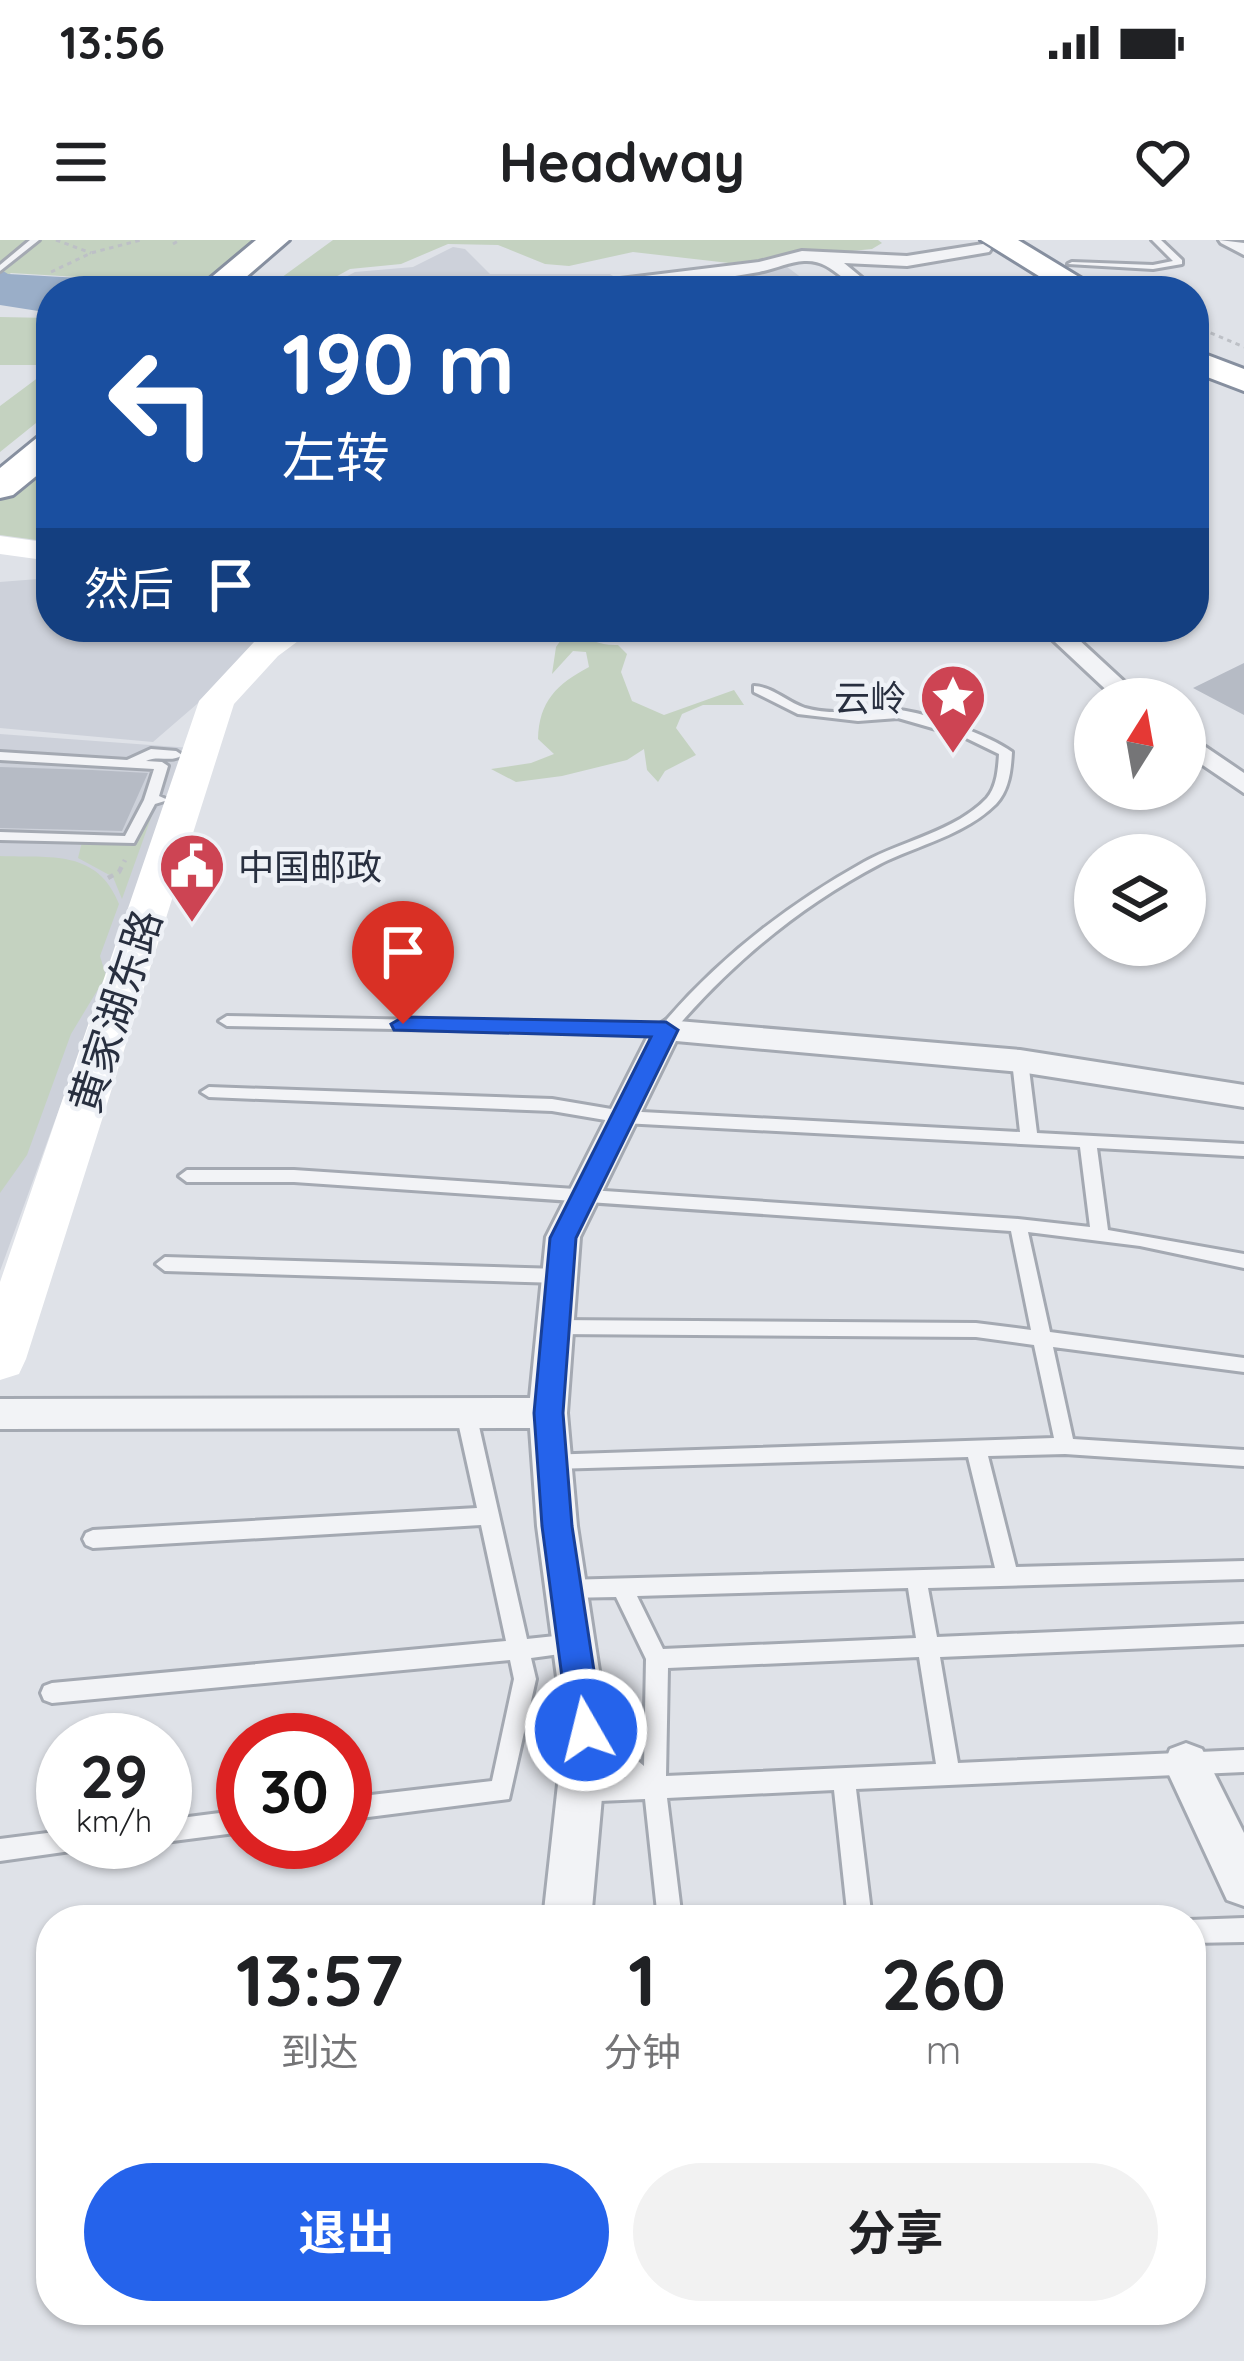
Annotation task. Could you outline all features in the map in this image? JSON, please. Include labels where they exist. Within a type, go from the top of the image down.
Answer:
[{"type":"highway","points":[[230,276],[274,240]]},
{"type":"highway","points":[[256,276],[300,240]]},
{"type":"highway","points":[[982,243],[1057,276]]},
{"type":"highway","points":[[1209,356],[1244,370]]},
{"type":"highway","points":[[1209,366],[1244,381]]},
{"type":"highway","points":[[0,461],[36,432]]},
{"type":"highway","points":[[0,488],[36,458]]},
{"type":"main road","points":[[0,544],[36,550]]},
{"type":"main road","name":"黄家湖东路","points":[[0,1359],[167,800],[217,701],[276,642]]},
{"type":"street","points":[[1227,240],[1244,250]]},
{"type":"street","points":[[686,276],[802,256],[907,261],[982,243]]},
{"type":"street","points":[[826,257],[850,276]]},
{"type":"street","points":[[907,261],[916,274],[908,276]]},
{"type":"street","points":[[1068,642],[1108,678]]},
{"type":"street","points":[[1206,757],[1244,785]]},
{"type":"street","points":[[568,1905],[586,1730],[548,1413],[563,1238],[666,1030],[1020,1061],[1244,1096]]},
{"type":"street","points":[[0,1414],[548,1413]]},
{"type":"street","points":[[1186,1764],[1244,1883]]},
{"type":"lane","points":[[0,269],[35,240]]},
{"type":"lane","points":[[1104,276],[1179,262],[1156,240]]},
{"type":"lane","points":[[227,1021],[666,1030],[697,991],[787,916],[876,861],[937,836],[992,801],[1004,776],[1006,752],[968,734],[899,714],[802,711],[758,689]]},
{"type":"lane","points":[[129,764],[151,753],[176,755]]},
{"type":"lane","points":[[0,756],[162,766],[167,800],[129,841],[0,836]]},
{"type":"lane","points":[[1020,1061],[1029,1139]]},
{"type":"lane","points":[[208,1092],[552,1105],[623,1117],[1244,1150]]},
{"type":"lane","points":[[1088,1142],[1100,1235]]},
{"type":"lane","points":[[187,1176],[294,1176],[1018,1226],[1100,1235],[1244,1261]]},
{"type":"lane","points":[[1018,1226],[1065,1446]]},
{"type":"lane","points":[[165,1264],[560,1276]]},
{"type":"lane","points":[[556,1327],[976,1330],[1244,1365]]},
{"type":"lane","points":[[372,1806],[501,1791],[525,1679],[466,1414]]},
{"type":"lane","points":[[552,1461],[1065,1446],[1244,1458]]},
{"type":"lane","points":[[976,1448],[1007,1574]]},
{"type":"lane","points":[[93,1539],[488,1516]]},
{"type":"lane","points":[[566,1589],[1244,1570]]},
{"type":"lane","points":[[916,1577],[949,1776]]},
{"type":"lane","points":[[622,1587],[657,1659],[655,1789],[668,1905]]},
{"type":"lane","points":[[657,1659],[1244,1634]]},
{"type":"lane","points":[[52,1693],[574,1644]]},
{"type":"lane","points":[[586,1730],[655,1789]]},
{"type":"lane","points":[[578,1791],[1244,1761]]},
{"type":"lane","points":[[844,1781],[858,1905]]},
{"type":"lane","points":[[0,1850],[36,1846]]},
{"type":"lane","points":[[1206,1931],[1244,1930]]},
{"type":"path","points":[[56,240],[91,253]]},
{"type":"path","points":[[51,272],[91,253],[141,240]]},
{"type":"path","points":[[173,244],[180,240]]},
{"type":"path","points":[[1209,332],[1244,347]]},
{"type":"path","points":[[108,878],[124,865],[123,848],[129,841]]},
{"type":"shaded area","points":[[453,247],[465,249],[490,274],[613,276],[347,276],[413,267]]},
{"type":"shaded area","points":[[786,266],[799,276],[657,276]]},
{"type":"shaded area","points":[[36,579],[36,642],[269,642],[153,742],[0,728],[0,582]]},
{"type":"shaded area","points":[[0,734],[191,748],[0,1271]]},
{"type":"green space","points":[[0,240],[265,240],[220,276],[11,273],[0,280]]},
{"type":"green space","points":[[333,240],[882,243],[872,249],[729,263],[633,252],[569,266],[545,264],[498,245],[448,244],[401,264],[350,269],[337,276],[284,276]]},
{"type":"green space","points":[[0,317],[36,318],[36,365],[0,365]]},
{"type":"green space","points":[[36,379],[36,423],[0,452],[0,406]]},
{"type":"green space","points":[[36,466],[36,540],[0,535],[0,496]]},
{"type":"green space","points":[[560,642],[618,645],[627,654],[621,672],[632,701],[664,715],[734,690],[744,705],[703,705],[682,714],[676,728],[696,755],[665,771],[658,782],[647,770],[644,749],[627,760],[516,782],[491,769],[554,754],[538,739],[546,704],[559,687],[589,667],[586,652],[573,651],[552,674]]},
{"type":"green space","points":[[152,815],[122,899],[113,877],[78,858],[82,842],[131,844],[142,821]]},
{"type":"green space","points":[[0,856],[54,858],[85,865],[110,886],[119,904],[100,956],[106,976],[71,1034],[27,1155],[0,1193]]},
{"type":"water","points":[[0,269],[8,274],[44,276],[36,276],[36,311],[0,305]]},
{"type":"building","points":[[1244,663],[1244,715],[1206,695],[1206,682]]},
{"type":"building","points":[[0,767],[148,773],[122,831],[0,828]]},
{"type":"place","name":"云岭","points":[[953,756]]},
{"type":"place","name":"中国邮政","points":[[192,925]]},
{"type":"route","points":[[403,1024],[666,1030],[563,1238],[548,1413],[557,1526],[586,1730]]}]
